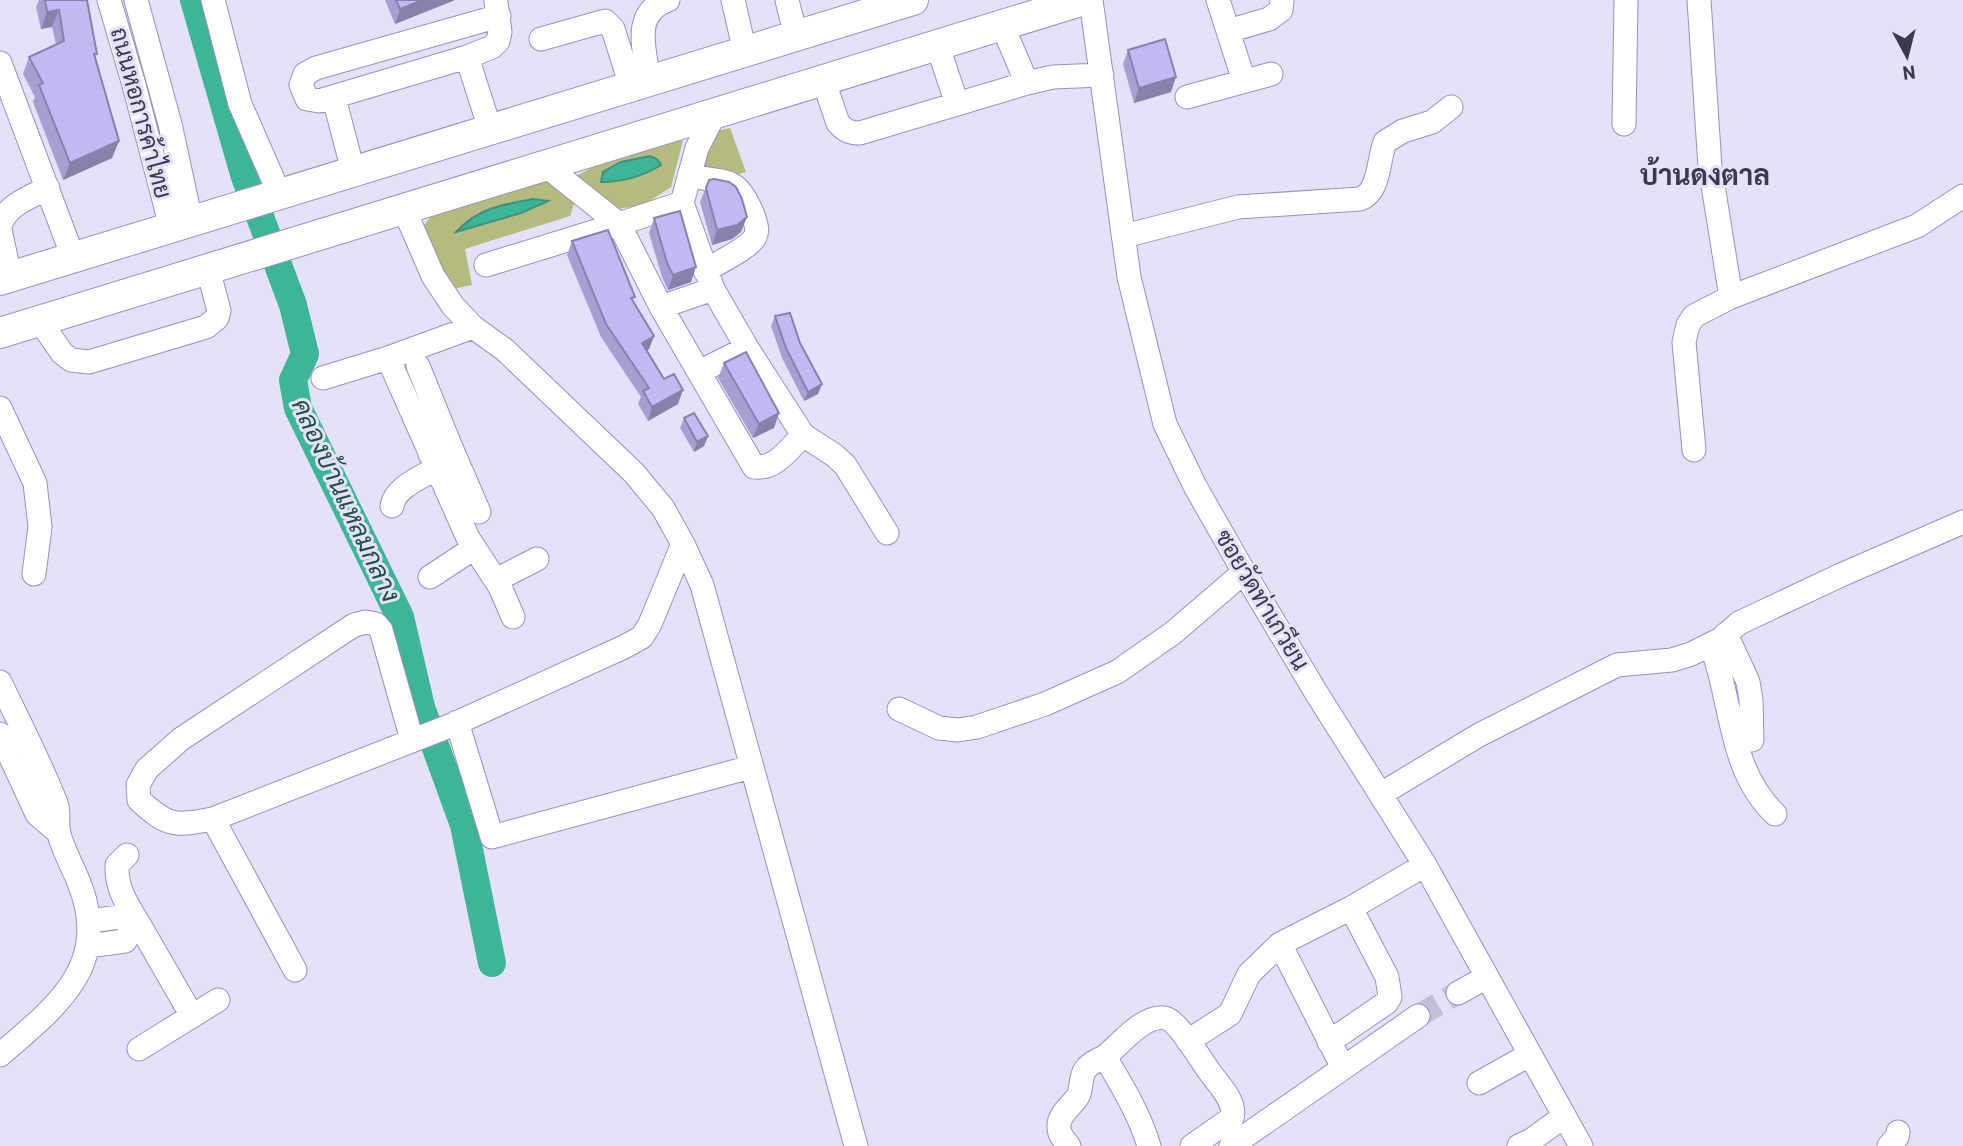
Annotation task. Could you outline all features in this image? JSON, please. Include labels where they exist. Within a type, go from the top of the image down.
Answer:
[{"type":"main road","points":[[5,278],[913,0]]},
{"type":"main road","points":[[0,333],[1084,0]]},
{"type":"street","name":"ถนนหอการค้าไทย","points":[[109,0],[134,85],[181,224]]},
{"type":"street","name":"ถนนหอการค้าไทย","points":[[136,0],[170,124],[181,224]]},
{"type":"street","points":[[213,0],[240,104],[273,195]]},
{"type":"street","points":[[640,84],[645,19],[650,9],[668,0]]},
{"type":"street","points":[[733,0],[745,52]]},
{"type":"street","points":[[786,0],[796,37]]},
{"type":"street","name":"ซอยวัดท่าเกวียน","points":[[1091,0],[1129,276],[1165,424],[1196,488],[1244,572],[1425,865],[1581,1146]]},
{"type":"street","points":[[1218,0],[1244,81]]},
{"type":"street","points":[[1228,31],[1269,19],[1281,10],[1282,0]]},
{"type":"street","points":[[1624,124],[1626,0]]},
{"type":"street","points":[[1699,0],[1710,167],[1731,297]]},
{"type":"street","points":[[497,8],[498,41],[492,47],[467,57],[319,101],[307,99],[301,85],[305,74],[316,68],[497,8]]},
{"type":"street","points":[[541,39],[605,21],[613,29],[640,84]]},
{"type":"street","points":[[1002,25],[1027,83]]},
{"type":"street","points":[[943,43],[963,102]]},
{"type":"street","points":[[467,57],[490,129]]},
{"type":"street","points":[[0,62],[73,257]]},
{"type":"street","points":[[1187,97],[1271,74]]},
{"type":"street","points":[[823,79],[838,123],[851,133],[860,133],[1027,83],[1054,77],[1102,75]]},
{"type":"street","points":[[334,98],[353,171]]},
{"type":"street","points":[[1124,236],[1238,207],[1366,197],[1373,188],[1385,142],[1404,131],[1432,122],[1451,107]]},
{"type":"street","points":[[715,113],[697,148],[682,203],[709,280],[747,348],[803,435],[834,455],[845,466],[887,533]]},
{"type":"street","points":[[545,165],[619,224],[661,307],[754,467],[763,468],[773,464],[803,435]]},
{"type":"street","points":[[661,307],[709,280],[755,237],[756,225],[740,189],[733,184],[689,176]]},
{"type":"street","points":[[5,278],[0,228],[2,218],[10,209],[48,188]]},
{"type":"street","points":[[1694,450],[1684,342],[1688,325],[1694,316],[1731,297],[1917,226],[1963,196]]},
{"type":"street","points":[[486,265],[682,203]]},
{"type":"street","points":[[404,209],[433,276],[453,306],[473,327],[505,350],[634,473],[663,508],[683,544],[702,585],[856,1146]]},
{"type":"street","points":[[40,321],[62,353],[71,360],[89,362],[205,327],[217,318],[219,312],[221,265]]},
{"type":"street","points":[[323,379],[473,327]]},
{"type":"street","points":[[699,372],[747,348]]},
{"type":"street","points":[[388,358],[439,456],[474,548],[496,580],[513,618]]},
{"type":"street","points":[[418,366],[439,456],[479,512]]},
{"type":"street","points":[[0,408],[35,483],[40,527],[34,574]]},
{"type":"street","points":[[392,506],[395,495],[439,456]]},
{"type":"street","points":[[1381,794],[1479,735],[1616,665],[1672,660],[1718,640],[1739,623],[1963,522]]},
{"type":"street","points":[[416,739],[381,630],[376,624],[366,622],[354,625],[181,740],[147,769],[138,785],[139,800],[168,823],[213,819],[455,724],[624,648],[642,637],[650,624],[683,544]]},
{"type":"street","points":[[430,577],[474,548]]},
{"type":"street","points":[[496,580],[537,559]]},
{"type":"street","points":[[899,709],[939,728],[958,730],[977,727],[1056,699],[1116,672],[1172,632],[1244,572]]},
{"type":"street","points":[[1718,640],[1748,682],[1752,740]]},
{"type":"street","points":[[1718,640],[1722,678],[1735,744],[1756,793],[1775,814]]},
{"type":"street","points":[[0,682],[58,806],[58,832],[82,890],[89,920],[88,946],[74,983],[53,1009],[0,1055]]},
{"type":"street","points":[[455,724],[492,837],[751,767]]},
{"type":"street","points":[[0,734],[37,814],[58,832]]},
{"type":"street","points":[[213,819],[295,970]]},
{"type":"street","points":[[127,855],[117,865],[118,885],[125,903],[191,1016]]},
{"type":"street","points":[[1188,1041],[1230,1014],[1250,974],[1280,944],[1351,908],[1425,865]]},
{"type":"street","points":[[1329,1042],[1386,1003],[1390,996],[1387,977],[1351,908]]},
{"type":"street","points":[[89,920],[120,917],[140,931]]},
{"type":"street","points":[[88,946],[125,941],[140,931]]},
{"type":"street","points":[[120,958],[140,931]]},
{"type":"street","points":[[1280,944],[1343,1068]]},
{"type":"street","points":[[1458,993],[1487,977]]},
{"type":"street","points":[[139,1049],[218,1000]]},
{"type":"street","points":[[1231,1146],[1418,1016]]},
{"type":"street","points":[[1069,1146],[1058,1128],[1060,1119],[1077,1098],[1086,1069],[1131,1032],[1152,1019],[1164,1017],[1171,1020],[1188,1041],[1228,1098],[1233,1114],[1232,1118],[1192,1146]]},
{"type":"street","points":[[1479,1083],[1530,1055]]},
{"type":"street","points":[[1105,1056],[1133,1104],[1149,1146]]},
{"type":"street","points":[[1519,1146],[1563,1117]]},
{"type":"shaded area","points":[[730,128],[746,172],[734,175],[717,173],[701,163],[716,131]]},
{"type":"shaded area","points":[[677,140],[683,141],[671,187],[642,206],[614,209],[574,177],[597,165]]},
{"type":"shaded area","points":[[650,156],[657,159],[661,165],[632,178],[601,182],[603,172],[621,162]]},
{"type":"shaded area","points":[[544,179],[575,201],[570,216],[465,249],[472,285],[447,290],[424,236],[424,225],[433,214]]},
{"type":"shaded area","points":[[533,199],[548,201],[521,213],[456,232],[482,213]]},
{"type":"building","points":[[45,0],[87,0],[97,54],[94,54],[119,141],[70,163],[39,85],[43,83],[29,57],[64,41],[59,10],[47,12]]},
{"type":"building","points":[[396,0],[423,0],[400,9]]},
{"type":"building","points":[[1165,39],[1176,77],[1139,88],[1128,50]]},
{"type":"building","points":[[709,180],[729,182],[736,187],[742,199],[747,217],[737,225],[717,230],[706,188]]},
{"type":"building","points":[[680,211],[696,267],[673,275],[654,218]]},
{"type":"building","points":[[608,230],[635,297],[631,298],[654,336],[642,343],[664,379],[674,374],[683,390],[652,407],[643,391],[649,388],[606,324],[572,241]]},
{"type":"building","points":[[790,313],[800,343],[822,384],[808,392],[786,348],[775,316]]},
{"type":"building","points":[[746,352],[779,413],[759,424],[724,363]]},
{"type":"building","points":[[694,413],[708,436],[697,442],[684,418]]},
{"type":"waterway","name":"คลองบ้านแหลมกลาง","points":[[194,0],[244,174],[293,305],[305,354],[293,380],[298,408],[400,617],[421,707],[464,825],[492,963]]},
{"type":"tunnel","points":[[1418,1016],[1458,993]]},
{"type":"district","name":"บ้านดงตาล","points":[[1705,175]]}]
